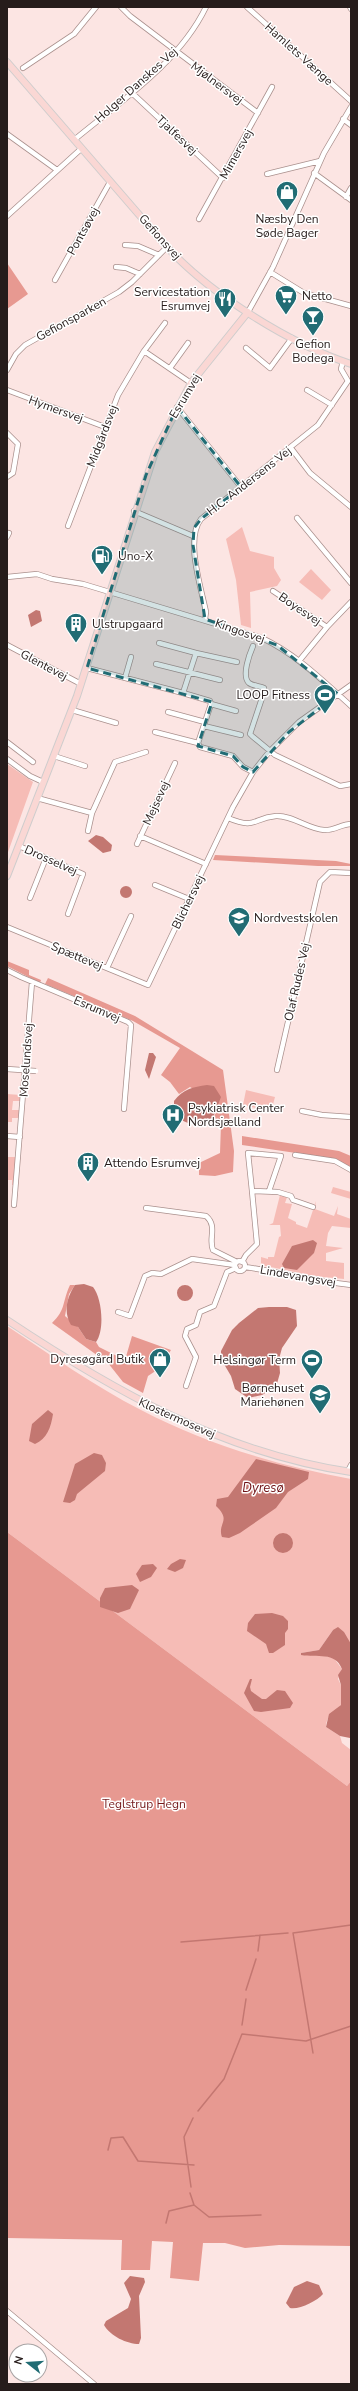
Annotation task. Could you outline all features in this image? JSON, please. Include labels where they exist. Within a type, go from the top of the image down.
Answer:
[{"type":"main road","name":"Gefionsvej","points":[[7,62],[167,247],[192,271],[248,312],[292,338],[351,364]]},
{"type":"main road","name":"Esrumvej","points":[[7,876],[87,668],[134,511],[154,452],[191,383],[248,312]]},
{"type":"main road","name":"Klostermosevej","points":[[7,1315],[20,1326],[124,1393],[182,1422],[270,1454],[350,1472]]},
{"type":"main road","name":"Klostermosevej","points":[[7,1320],[20,1326]]},
{"type":"street","points":[[23,68],[68,39],[81,27],[96,7]]},
{"type":"street","name":"Mjølnersvej","points":[[121,7],[130,16],[258,113]]},
{"type":"street","name":"Holger Danskes Vej","points":[[74,140],[131,92],[176,51],[193,30],[206,7]]},
{"type":"street","name":"Hamlets Vænge","points":[[247,7],[351,102]]},
{"type":"street","name":"Mimersvej","points":[[199,219],[272,87]]},
{"type":"street","name":"Tjalfesvej","points":[[131,92],[223,178]]},
{"type":"street","name":"Esrumvej","points":[[248,312],[270,272],[320,161],[351,107]]},
{"type":"street","points":[[343,119],[351,125]]},
{"type":"street","points":[[7,134],[57,170]]},
{"type":"street","points":[[7,216],[82,148]]},
{"type":"street","points":[[267,174],[320,161]]},
{"type":"street","points":[[314,174],[351,200]]},
{"type":"street","name":"Pontsøvej","points":[[55,280],[110,182]]},
{"type":"street","points":[[346,197],[351,188]]},
{"type":"street","points":[[124,245],[138,246],[159,255]]},
{"type":"street","name":"Gefionsparken","points":[[7,370],[16,354],[25,345],[119,292],[140,274],[167,247]]},
{"type":"street","points":[[116,267],[126,268],[140,274]]},
{"type":"street","points":[[270,272],[304,293],[351,306]]},
{"type":"street","name":"Midgårdsvej","points":[[68,526],[118,395],[144,351],[164,323]]},
{"type":"street","points":[[246,348],[270,368],[292,338]]},
{"type":"street","points":[[170,368],[188,343]]},
{"type":"street","points":[[144,351],[191,383]]},
{"type":"street","name":"H.C. Andersens Vej","points":[[193,536],[194,528],[201,519],[318,425],[348,381],[341,369],[343,361]]},
{"type":"street","name":"Hymersvej","points":[[7,390],[105,427]]},
{"type":"street","points":[[307,390],[332,406]]},
{"type":"street","points":[[177,407],[241,487]]},
{"type":"street","points":[[7,433],[18,444],[13,473],[7,477]]},
{"type":"street","points":[[291,448],[310,473],[351,507]]},
{"type":"street","points":[[134,511],[193,536],[206,612],[205,619]]},
{"type":"street","points":[[297,518],[351,583]]},
{"type":"street","name":"Kingosvej","points":[[7,577],[37,574],[52,579],[83,584],[205,619],[262,638],[277,645],[299,661],[351,706]]},
{"type":"street","name":"Boyesvej","points":[[273,591],[327,627]]},
{"type":"street","points":[[299,661],[327,627],[351,602]]},
{"type":"street","points":[[159,643],[237,662]]},
{"type":"street","name":"Glentevej","points":[[7,645],[81,684]]},
{"type":"street","points":[[253,646],[246,663],[247,679],[249,683],[264,688],[264,692],[250,734],[268,752],[340,786],[351,784]]},
{"type":"street","points":[[184,693],[196,653]]},
{"type":"street","points":[[125,678],[131,657]]},
{"type":"street","points":[[156,664],[220,680]]},
{"type":"street","points":[[87,668],[184,693],[210,701],[211,704],[236,711]]},
{"type":"street","name":"Blichersvej","points":[[148,985],[228,818],[253,772],[268,752],[299,722],[351,685]]},
{"type":"street","points":[[198,743],[211,704]]},
{"type":"street","points":[[72,710],[116,723]]},
{"type":"street","points":[[168,712],[241,735]]},
{"type":"street","points":[[155,732],[198,743],[200,747],[232,756],[243,768],[253,772]]},
{"type":"street","points":[[7,742],[33,762]]},
{"type":"street","points":[[88,831],[92,813],[115,762],[146,752]]},
{"type":"street","points":[[54,756],[85,766]]},
{"type":"street","points":[[7,759],[30,776],[43,782]]},
{"type":"street","name":"Mejsevej","points":[[137,844],[175,763]]},
{"type":"street","points":[[37,798],[92,813]]},
{"type":"street","points":[[228,818],[242,824],[254,824],[271,817],[283,817],[324,830],[351,824]]},
{"type":"street","points":[[140,836],[206,864]]},
{"type":"street","name":"Drosselvej","points":[[19,846],[83,874],[68,914]]},
{"type":"street","points":[[30,898],[46,858]]},
{"type":"street","name":"Olaf Rudes Vej","points":[[276,1070],[320,882],[330,872],[351,873]]},
{"type":"street","points":[[155,885],[189,899]]},
{"type":"street","points":[[107,968],[131,916]]},
{"type":"street","name":"Spættevej","points":[[7,927],[148,985]]},
{"type":"street","name":"Esrumvej","points":[[7,970],[32,982],[106,1012],[131,1025],[124,1109]]},
{"type":"street","name":"Moselundsvej","points":[[14,1205],[32,982]]},
{"type":"street","points":[[7,1069],[36,1071]]},
{"type":"street","points":[[302,1111],[322,1116],[351,1117]]},
{"type":"street","points":[[7,1136],[20,1137]]},
{"type":"street","points":[[186,1386],[196,1357],[185,1336],[187,1329],[196,1325],[200,1312],[214,1306],[228,1272],[257,1244],[248,1153],[281,1156],[269,1191]]},
{"type":"street","points":[[295,1155],[335,1161],[351,1170]]},
{"type":"street","points":[[252,1191],[278,1192],[291,1196],[293,1200],[313,1207]]},
{"type":"street","points":[[146,1208],[206,1216],[209,1219],[213,1232],[211,1244],[213,1250],[245,1267]]},
{"type":"street","points":[[118,1312],[130,1316],[145,1276],[152,1273],[161,1274],[192,1259],[238,1264]]},
{"type":"street","name":"Lindevangsvej","points":[[238,1264],[241,1271],[245,1267],[291,1274],[324,1282],[351,1285]]},
{"type":"street","points":[[350,1472],[351,1465]]},
{"type":"street","points":[[7,2311],[94,2384]]},
{"type":"highlighted area","points":[[177,407],[241,487],[201,519],[194,528],[193,545],[205,619],[277,645],[338,694],[289,732],[253,772],[243,767],[233,756],[198,746],[212,702],[87,668],[146,475]]},
{"type":"shaded area","points":[[242,527],[250,551],[274,557],[274,568],[281,580],[277,586],[250,592],[251,628],[241,625],[236,580],[226,539]]},
{"type":"shaded area","points":[[311,569],[331,590],[322,600],[299,582]]},
{"type":"shaded area","points":[[7,764],[33,782],[7,855]]},
{"type":"shaded area","points":[[246,1090],[275,1097],[272,1108],[266,1107],[265,1110],[243,1105]]},
{"type":"shaded area","points":[[7,1094],[21,1095],[21,1101],[13,1101],[12,1110],[20,1110],[19,1118],[12,1118],[12,1122],[7,1122]]},
{"type":"shaded area","points":[[7,1157],[17,1157],[15,1185],[12,1185],[12,1180],[7,1180]]},
{"type":"shaded area","points":[[333,1187],[351,1192],[351,1199],[331,1193]]},
{"type":"shaded area","points":[[280,1195],[287,1197],[285,1203],[292,1204],[288,1218],[296,1222],[296,1224],[307,1228],[316,1201],[315,1209],[334,1216],[338,1206],[337,1214],[351,1219],[351,1228],[332,1226],[328,1233],[326,1246],[343,1248],[326,1253],[326,1261],[344,1263],[344,1279],[314,1276],[261,1265],[261,1257],[268,1259],[268,1257],[274,1257],[279,1237],[281,1236],[280,1225],[269,1225],[273,1223]]},
{"type":"shaded area","points":[[7,1326],[106,1391],[166,1422],[243,1452],[297,1468],[351,1479],[351,1644],[333,1630],[319,1650],[301,1653],[333,1657],[342,1669],[338,1679],[341,1685],[341,1705],[331,1714],[327,1720],[326,1727],[340,1736],[342,1743],[351,1750],[351,1781],[347,1786],[7,1532]]},
{"type":"green space","points":[[7,263],[28,294],[7,309]]},
{"type":"green space","points":[[215,855],[336,861],[351,864],[351,866],[318,866],[213,860]]},
{"type":"green space","points":[[7,961],[29,970],[29,975],[41,980],[40,983],[7,966]]},
{"type":"green space","points":[[48,978],[135,1016],[223,1070],[234,1151],[233,1172],[215,1176],[199,1175],[199,1163],[220,1153],[221,1124],[214,1117],[219,1105],[190,1087],[179,1094],[170,1082],[161,1075],[180,1048],[133,1021],[45,984]]},
{"type":"green space","points":[[242,1136],[339,1151],[351,1156],[351,1169],[336,1159],[242,1145]]},
{"type":"green space","points":[[70,1285],[75,1285],[69,1294],[65,1316],[78,1327],[86,1339],[96,1342],[99,1347],[125,1360],[132,1336],[171,1350],[160,1368],[148,1376],[143,1393],[123,1382],[108,1363],[52,1323],[62,1310]]},
{"type":"green space","name":"Teglstrup Hegn","points":[[7,1532],[347,1786],[351,1781],[351,2246],[279,2245],[245,2248],[225,2243],[203,2243],[199,2281],[170,2278],[173,2242],[152,2241],[150,2270],[121,2270],[122,2240],[7,2238]]},
{"type":"water","points":[[36,610],[40,611],[42,621],[31,627],[28,615]]},
{"type":"water","points":[[96,835],[103,837],[112,845],[111,851],[103,853],[88,841]]},
{"type":"water","points":[[124,886],[128,886],[132,892],[128,898],[124,898],[120,894],[120,890]]},
{"type":"water","points":[[149,1053],[153,1053],[156,1057],[149,1079],[145,1070]]},
{"type":"water","points":[[207,1085],[214,1086],[221,1097],[211,1123],[188,1123],[174,1117],[174,1101],[177,1097],[189,1089]]},
{"type":"water","points":[[313,1240],[317,1243],[314,1253],[297,1270],[284,1268],[282,1264],[292,1246]]},
{"type":"water","points":[[84,1284],[93,1287],[99,1299],[101,1330],[96,1342],[86,1339],[78,1327],[71,1325],[67,1315],[68,1300],[72,1290],[75,1285]]},
{"type":"water","points":[[182,1285],[188,1285],[193,1290],[191,1299],[188,1301],[182,1301],[177,1296],[177,1290]]},
{"type":"water","points":[[287,1307],[296,1310],[297,1326],[282,1348],[279,1359],[280,1373],[276,1387],[262,1395],[248,1398],[235,1389],[231,1376],[221,1359],[221,1351],[232,1330],[239,1323],[258,1308]]},
{"type":"water","points":[[48,1410],[53,1414],[50,1428],[43,1439],[35,1444],[29,1441],[32,1424]]},
{"type":"water","points":[[94,1453],[102,1455],[106,1463],[105,1471],[77,1494],[75,1500],[70,1503],[63,1502],[75,1464]]},
{"type":"water","name":"Dyresø","points":[[256,1459],[309,1472],[308,1479],[288,1492],[276,1508],[240,1533],[229,1538],[222,1537],[221,1528],[224,1519],[221,1511],[216,1506],[217,1499],[228,1497]]},
{"type":"water","points":[[279,1533],[287,1533],[293,1539],[293,1547],[287,1553],[279,1553],[273,1547],[273,1539]]},
{"type":"water","points":[[180,1559],[186,1560],[183,1568],[175,1572],[167,1569],[171,1564]]},
{"type":"water","points":[[153,1564],[157,1568],[151,1577],[140,1582],[136,1574],[142,1565]]},
{"type":"water","points":[[132,1585],[139,1590],[130,1609],[118,1613],[100,1607],[100,1598],[105,1588]]},
{"type":"water","points":[[272,1613],[283,1616],[288,1621],[288,1629],[285,1633],[285,1645],[273,1653],[269,1653],[266,1644],[247,1631],[248,1623],[255,1614]]},
{"type":"water","points":[[338,1627],[344,1632],[351,1644],[350,1738],[340,1736],[326,1727],[329,1714],[341,1705],[341,1685],[338,1675],[342,1669],[339,1663],[330,1657],[301,1655],[301,1653],[319,1650],[333,1630]]},
{"type":"water","points":[[250,1679],[252,1679],[250,1687],[251,1691],[262,1699],[266,1699],[277,1690],[285,1691],[293,1703],[290,1708],[261,1712],[254,1711],[244,1693]]},
{"type":"water","points":[[130,2276],[144,2278],[145,2282],[139,2296],[141,2338],[139,2344],[129,2343],[119,2339],[110,2333],[104,2325],[106,2321],[128,2308],[131,2299],[124,2283]]},
{"type":"water","points":[[307,2281],[319,2285],[323,2294],[308,2304],[298,2308],[290,2308],[286,2303],[294,2287]]},
{"type":"waterway","points":[[313,2053],[293,1933],[351,1925]]},
{"type":"waterway","points":[[181,1942],[288,1933]]},
{"type":"waterway","points":[[258,1951],[260,1935]]},
{"type":"waterway","points":[[246,1990],[256,1959]]},
{"type":"waterway","points":[[242,2025],[246,1999]]},
{"type":"waterway","points":[[198,2111],[224,2079],[242,2034],[306,2041],[351,2026]]},
{"type":"waterway","points":[[191,2187],[184,2137],[193,2118]]},
{"type":"waterway","points":[[108,2150],[111,2138],[123,2137],[138,2161],[194,2165]]},
{"type":"waterway","points":[[190,2193],[194,2205],[209,2217],[261,2215]]},
{"type":"waterway","points":[[166,2223],[169,2211],[194,2205]]},
{"type":"place","name":"Næsby Den Søde Bager","points":[[287,212]]},
{"type":"place","name":"Netto","points":[[286,316]]},
{"type":"place","name":"Servicestation Esrumvej","points":[[225,318]]},
{"type":"place","name":"Gefion Bodega","points":[[313,336]]},
{"type":"place","name":"Uno-X","points":[[102,576]]},
{"type":"place","name":"Ulstrupgaard","points":[[76,644]]},
{"type":"place","name":"LOOP Fitness","points":[[325,714]]},
{"type":"place","name":"Nordvestskolen","points":[[239,938]]},
{"type":"place","name":"Psykiatrisk Center Nordsjælland","points":[[173,1134]]},
{"type":"place","name":"Attendo Esrumvej","points":[[88,1182]]},
{"type":"place","name":"Dyresøgård Butik","points":[[160,1378]]},
{"type":"place","name":"Helsingør Term","points":[[312,1380]]},
{"type":"place","name":"Børnehuset Mariehønen","points":[[320,1414]]}]
